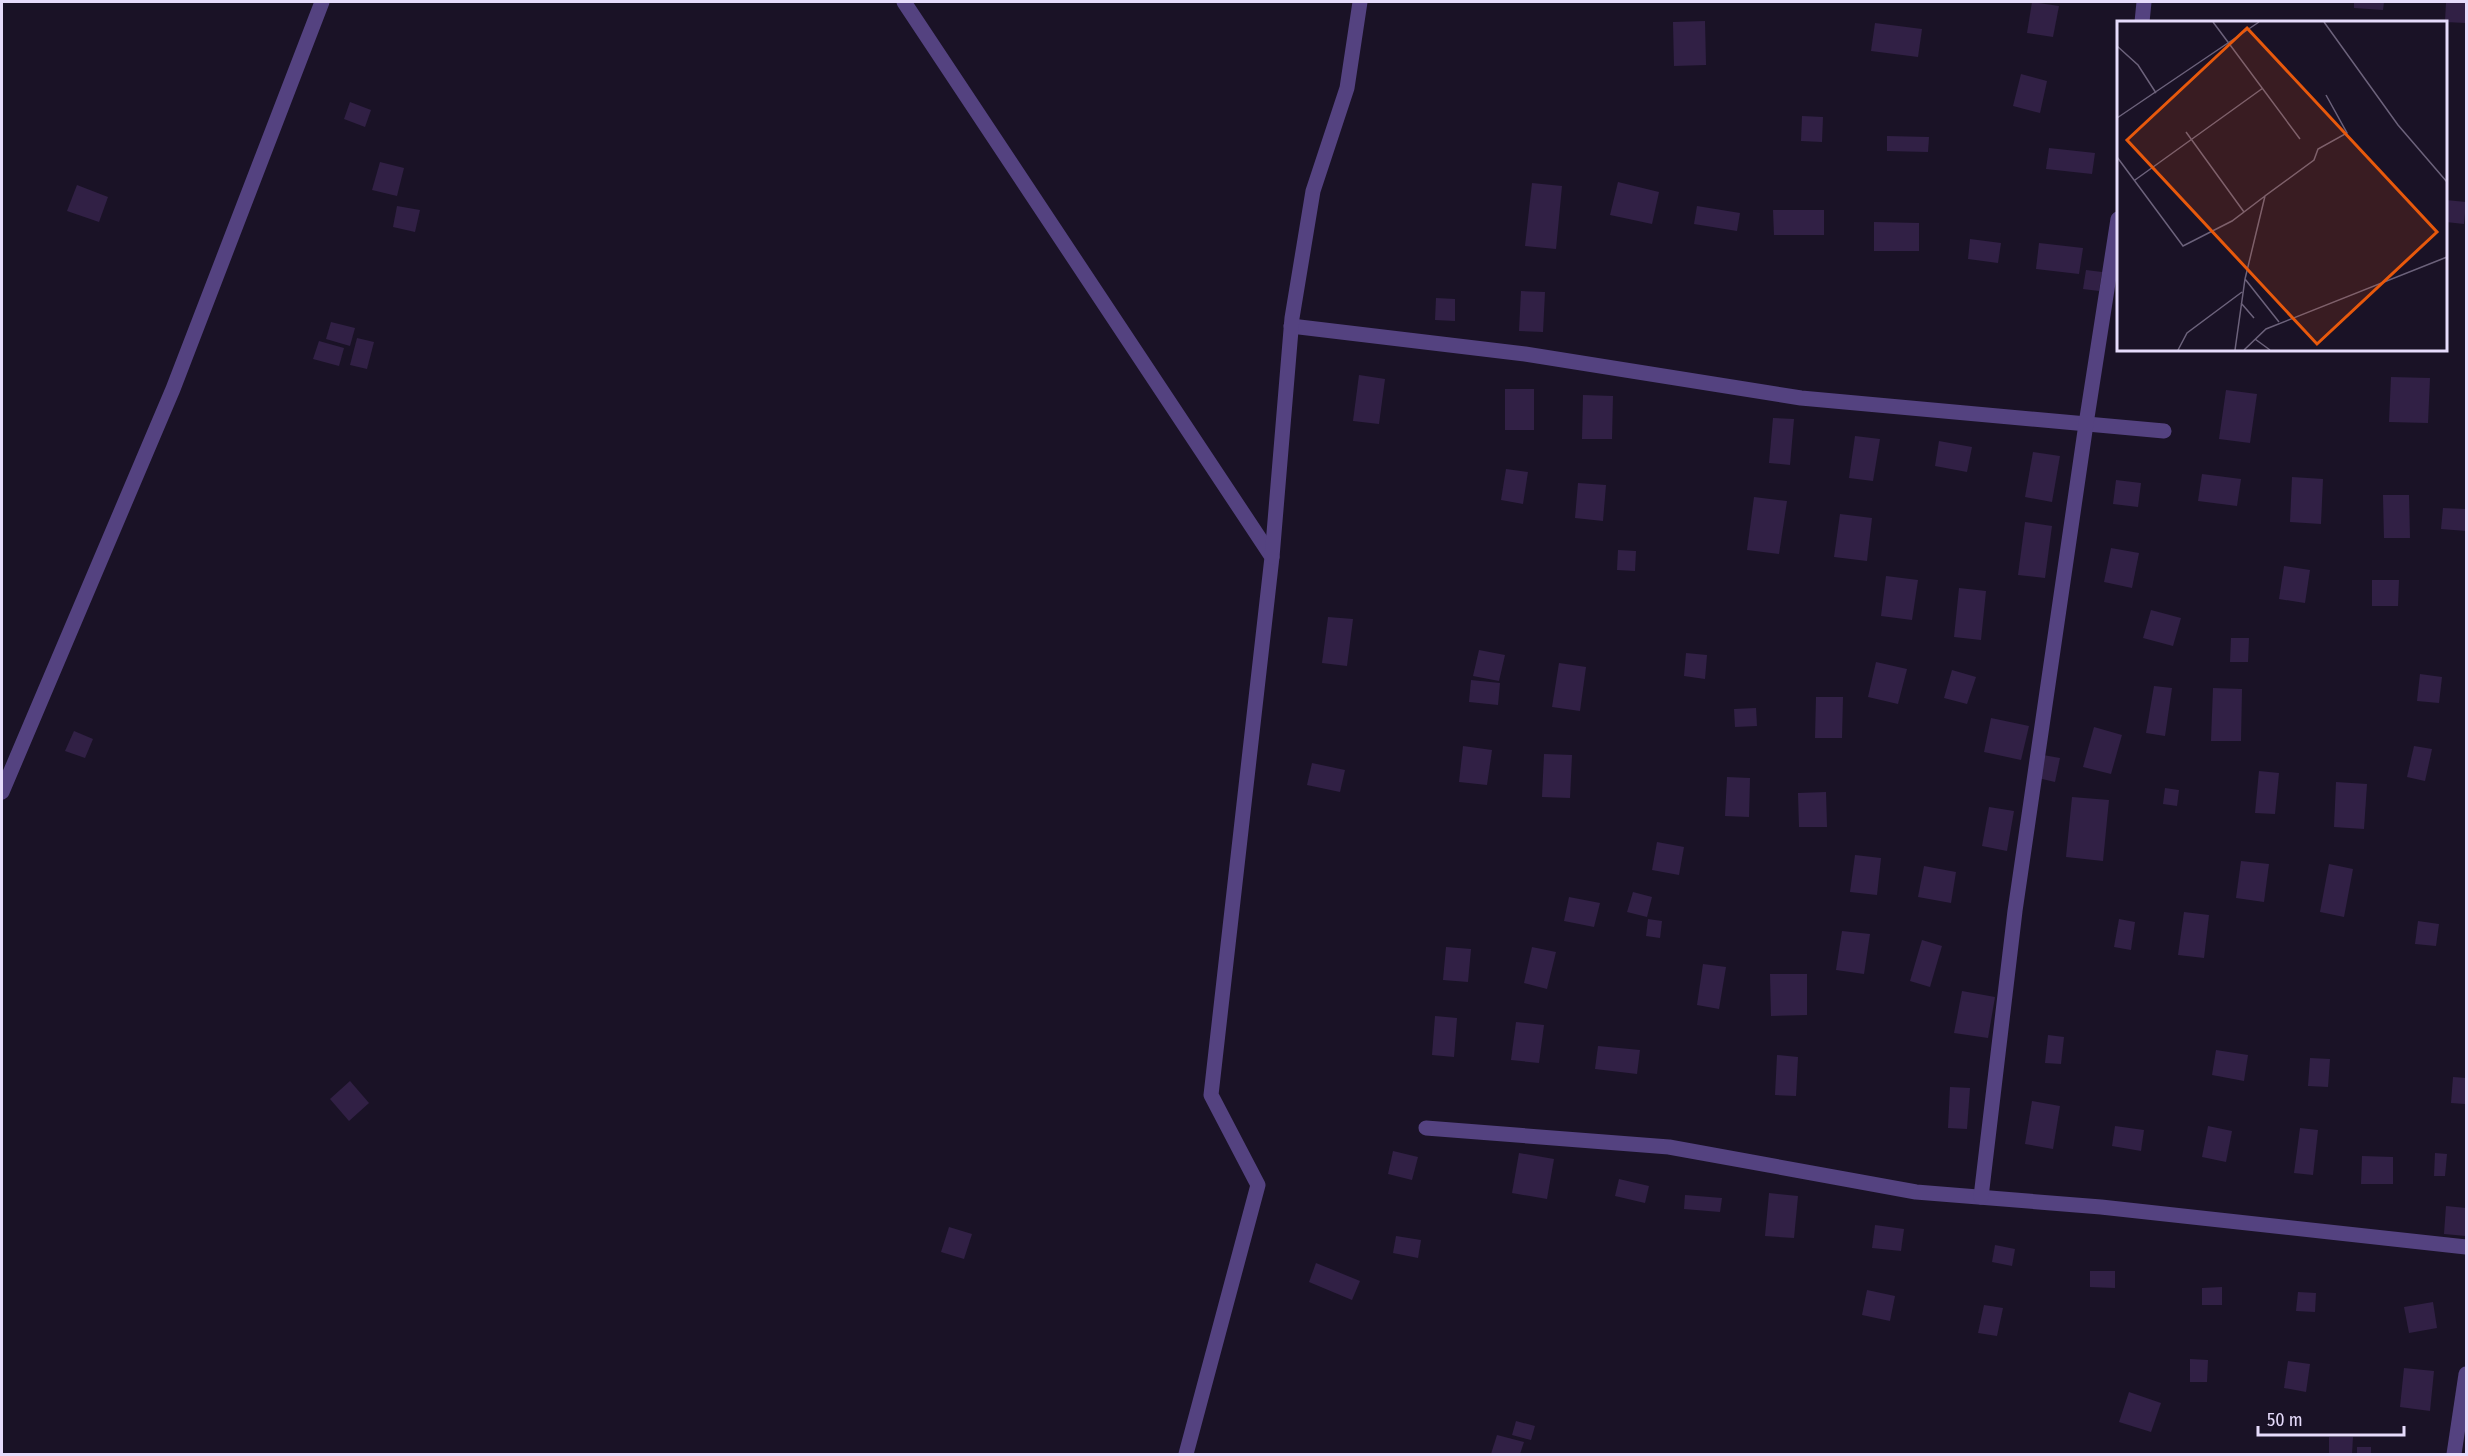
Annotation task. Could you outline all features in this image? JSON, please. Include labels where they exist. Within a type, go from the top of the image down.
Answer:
[{"type":"street","points":[[2,792],[172,389],[322,2]]},
{"type":"street","points":[[904,2],[1272,557]]},
{"type":"street","points":[[1186,1455],[1258,1185],[1210,1095],[1272,557],[1292,326],[1313,191],[1347,88],[1360,2]]},
{"type":"street","points":[[2142,21],[2144,2]]},
{"type":"street","points":[[1981,1197],[2016,911],[2117,225]]},
{"type":"street","points":[[1292,326],[1525,354],[1801,398],[2164,431]]},
{"type":"street","points":[[1426,1128],[1669,1147],[1916,1192],[2101,1207],[2466,1247]]},
{"type":"street","points":[[2454,1455],[2466,1374]]},
{"type":"building","points":[[2032,2],[2059,6],[2053,37],[2027,33]]},
{"type":"building","points":[[2354,2],[2384,2],[2383,10],[2354,8]]},
{"type":"building","points":[[2446,2],[2466,2],[2466,23],[2445,21]]},
{"type":"building","points":[[1705,21],[1706,65],[1674,66],[1673,22]]},
{"type":"building","points":[[1875,23],[1922,29],[1918,57],[1871,51]]},
{"type":"building","points":[[2021,74],[2047,81],[2040,113],[2013,106]]},
{"type":"building","points":[[350,102],[371,110],[365,127],[344,119]]},
{"type":"building","points":[[1802,116],[1823,117],[1822,142],[1801,141]]},
{"type":"building","points":[[1887,136],[1929,137],[1928,152],[1887,151]]},
{"type":"building","points":[[2049,148],[2095,153],[2092,174],[2046,169]]},
{"type":"building","points":[[380,162],[404,168],[397,196],[372,190]]},
{"type":"building","points":[[1618,182],[1659,192],[1652,224],[1610,215]]},
{"type":"building","points":[[1532,183],[1562,186],[1556,249],[1525,246]]},
{"type":"building","points":[[77,185],[108,197],[99,222],[67,211]]},
{"type":"building","points":[[2447,200],[2466,202],[2464,224],[2447,222]]},
{"type":"building","points":[[397,206],[420,210],[415,232],[393,227]]},
{"type":"building","points":[[1697,206],[1740,213],[1737,231],[1694,224]]},
{"type":"building","points":[[1773,210],[1824,210],[1824,235],[1774,235]]},
{"type":"building","points":[[1874,222],[1919,223],[1919,251],[1874,251]]},
{"type":"building","points":[[1970,239],[2001,243],[1998,263],[1968,259]]},
{"type":"building","points":[[2039,243],[2083,248],[2079,274],[2036,269]]},
{"type":"building","points":[[2086,270],[2102,272],[2099,291],[2083,289]]},
{"type":"building","points":[[1521,291],[1545,292],[1543,332],[1519,331]]},
{"type":"building","points":[[1436,298],[1455,299],[1455,321],[1435,320]]},
{"type":"building","points":[[331,322],[355,328],[350,346],[326,339]]},
{"type":"building","points":[[357,338],[374,342],[367,369],[350,365]]},
{"type":"building","points":[[319,341],[344,348],[339,366],[313,359]]},
{"type":"building","points":[[1359,375],[1385,379],[1379,424],[1353,421]]},
{"type":"building","points":[[2391,377],[2430,378],[2428,423],[2389,422]]},
{"type":"building","points":[[1505,389],[1534,389],[1534,430],[1505,430]]},
{"type":"building","points":[[2226,390],[2257,394],[2250,443],[2219,439]]},
{"type":"building","points":[[1583,395],[1613,396],[1612,439],[1582,439]]},
{"type":"building","points":[[1773,418],[1794,419],[1790,465],[1769,463]]},
{"type":"building","points":[[1855,436],[1880,439],[1873,481],[1849,478]]},
{"type":"building","points":[[1939,441],[1972,447],[1967,472],[1935,466]]},
{"type":"building","points":[[2033,452],[2060,456],[2052,502],[2025,497]]},
{"type":"building","points":[[1506,469],[1528,472],[1523,504],[1501,500]]},
{"type":"building","points":[[2202,474],[2241,479],[2237,506],[2198,501]]},
{"type":"building","points":[[2292,477],[2323,479],[2321,524],[2290,522]]},
{"type":"building","points":[[2116,480],[2141,483],[2138,507],[2113,504]]},
{"type":"building","points":[[1578,483],[1606,485],[1603,521],[1575,518]]},
{"type":"building","points":[[2383,495],[2409,495],[2410,538],[2384,538]]},
{"type":"building","points":[[1754,497],[1787,501],[1779,554],[1747,550]]},
{"type":"building","points":[[2443,508],[2466,509],[2466,531],[2441,529]]},
{"type":"building","points":[[1840,514],[1872,518],[1867,561],[1834,557]]},
{"type":"building","points":[[2025,522],[2052,526],[2045,578],[2018,575]]},
{"type":"building","points":[[2111,548],[2139,553],[2132,588],[2104,582]]},
{"type":"building","points":[[1618,550],[1636,551],[1635,571],[1617,570]]},
{"type":"building","points":[[2284,566],[2310,570],[2305,603],[2279,599]]},
{"type":"building","points":[[1886,576],[1918,580],[1912,620],[1881,616]]},
{"type":"building","points":[[2372,580],[2399,580],[2398,606],[2372,606]]},
{"type":"building","points":[[1959,588],[1986,591],[1981,640],[1954,637]]},
{"type":"building","points":[[2151,610],[2181,618],[2173,646],[2143,638]]},
{"type":"building","points":[[1328,617],[1353,619],[1347,666],[1322,663]]},
{"type":"building","points":[[2231,638],[2249,638],[2248,662],[2230,662]]},
{"type":"building","points":[[1479,650],[1505,655],[1499,681],[1473,676]]},
{"type":"building","points":[[1686,653],[1707,655],[1705,679],[1684,676]]},
{"type":"building","points":[[1876,662],[1907,669],[1898,704],[1868,697]]},
{"type":"building","points":[[1559,663],[1586,667],[1580,711],[1552,707]]},
{"type":"building","points":[[1952,670],[1976,677],[1967,704],[1944,698]]},
{"type":"building","points":[[2420,674],[2442,677],[2439,703],[2417,701]]},
{"type":"building","points":[[1471,680],[1500,683],[1498,705],[1469,702]]},
{"type":"building","points":[[2154,686],[2172,688],[2165,736],[2146,733]]},
{"type":"building","points":[[2213,688],[2242,689],[2241,741],[2211,741]]},
{"type":"building","points":[[1816,697],[1843,697],[1842,738],[1815,738]]},
{"type":"building","points":[[1756,708],[1757,726],[1735,727],[1734,709]]},
{"type":"building","points":[[1991,718],[2029,726],[2021,760],[1984,752]]},
{"type":"building","points":[[2094,727],[2122,735],[2111,774],[2083,767]]},
{"type":"building","points":[[74,731],[93,739],[85,758],[65,751]]},
{"type":"building","points":[[1463,746],[1492,750],[1487,785],[1459,782]]},
{"type":"building","points":[[2414,746],[2432,749],[2425,781],[2407,777]]},
{"type":"building","points":[[1544,754],[1572,755],[1570,798],[1542,797]]},
{"type":"building","points":[[2043,755],[2060,758],[2055,782],[2038,778]]},
{"type":"building","points":[[1312,763],[1345,770],[1340,792],[1307,785]]},
{"type":"building","points":[[2259,771],[2279,773],[2275,814],[2255,813]]},
{"type":"building","points":[[1727,777],[1750,778],[1749,817],[1725,816]]},
{"type":"building","points":[[2336,782],[2367,784],[2364,829],[2334,827]]},
{"type":"building","points":[[2165,788],[2179,790],[2177,806],[2163,804]]},
{"type":"building","points":[[1826,792],[1827,827],[1799,827],[1798,793]]},
{"type":"building","points":[[2072,797],[2109,800],[2103,861],[2066,857]]},
{"type":"building","points":[[1989,807],[2014,811],[2007,851],[1982,846]]},
{"type":"building","points":[[1657,842],[1684,847],[1679,875],[1652,870]]},
{"type":"building","points":[[1855,855],[1881,858],[1877,895],[1850,892]]},
{"type":"building","points":[[2241,861],[2269,864],[2264,902],[2236,898]]},
{"type":"building","points":[[2329,864],[2353,869],[2344,917],[2320,912]]},
{"type":"building","points":[[1924,866],[1956,872],[1951,903],[1918,897]]},
{"type":"building","points":[[1633,892],[1652,897],[1647,917],[1627,912]]},
{"type":"building","points":[[1569,897],[1600,903],[1594,927],[1564,921]]},
{"type":"building","points":[[2184,912],[2209,915],[2204,958],[2178,955]]},
{"type":"building","points":[[1648,919],[1662,921],[1660,938],[1646,936]]},
{"type":"building","points":[[2119,919],[2135,922],[2131,950],[2114,947]]},
{"type":"building","points":[[2418,921],[2439,924],[2436,946],[2415,944]]},
{"type":"building","points":[[1842,931],[1870,934],[1864,974],[1836,970]]},
{"type":"building","points":[[1922,940],[1942,946],[1930,987],[1910,981]]},
{"type":"building","points":[[1446,947],[1471,949],[1468,982],[1443,980]]},
{"type":"building","points":[[1532,947],[1556,952],[1547,989],[1524,983]]},
{"type":"building","points":[[1703,964],[1726,967],[1719,1009],[1697,1005]]},
{"type":"building","points":[[1770,974],[1807,974],[1807,1015],[1771,1016]]},
{"type":"building","points":[[1962,991],[1995,997],[1988,1038],[1954,1033]]},
{"type":"building","points":[[1435,1016],[1457,1018],[1454,1057],[1432,1055]]},
{"type":"building","points":[[1516,1022],[1544,1025],[1539,1063],[1511,1060]]},
{"type":"building","points":[[2048,1035],[2064,1037],[2061,1064],[2045,1063]]},
{"type":"building","points":[[1598,1046],[1640,1050],[1637,1074],[1595,1069]]},
{"type":"building","points":[[2216,1050],[2248,1055],[2244,1081],[2212,1075]]},
{"type":"building","points":[[1777,1055],[1798,1057],[1796,1096],[1775,1095]]},
{"type":"building","points":[[2310,1058],[2330,1059],[2328,1087],[2308,1086]]},
{"type":"building","points":[[2453,1077],[2466,1078],[2465,1104],[2451,1103]]},
{"type":"building","points":[[350,1081],[369,1103],[349,1121],[330,1099]]},
{"type":"building","points":[[1950,1087],[1970,1088],[1967,1129],[1948,1128]]},
{"type":"building","points":[[2032,1101],[2060,1106],[2053,1149],[2025,1144]]},
{"type":"building","points":[[2115,1126],[2144,1130],[2141,1151],[2112,1146]]},
{"type":"building","points":[[2208,1126],[2232,1131],[2226,1162],[2202,1157]]},
{"type":"building","points":[[2300,1128],[2318,1130],[2313,1175],[2294,1173]]},
{"type":"building","points":[[1393,1151],[1418,1157],[1412,1180],[1388,1174]]},
{"type":"building","points":[[1519,1153],[1554,1159],[1547,1199],[1512,1193]]},
{"type":"building","points":[[2435,1153],[2447,1154],[2445,1176],[2434,1176]]},
{"type":"building","points":[[2362,1156],[2393,1157],[2393,1184],[2361,1184]]},
{"type":"building","points":[[1619,1179],[1649,1186],[1645,1203],[1615,1196]]},
{"type":"building","points":[[1769,1193],[1798,1196],[1794,1238],[1765,1236]]},
{"type":"building","points":[[1685,1195],[1722,1198],[1720,1212],[1684,1209]]},
{"type":"building","points":[[2446,1206],[2466,1208],[2466,1236],[2444,1234]]},
{"type":"building","points":[[1875,1225],[1904,1229],[1901,1251],[1872,1248]]},
{"type":"building","points":[[949,1227],[972,1234],[964,1259],[941,1252]]},
{"type":"building","points":[[1396,1236],[1421,1240],[1418,1258],[1393,1253]]},
{"type":"building","points":[[1995,1245],[2015,1249],[2012,1266],[1992,1262]]},
{"type":"building","points":[[1316,1263],[1360,1281],[1352,1300],[1309,1282]]},
{"type":"building","points":[[2090,1271],[2115,1271],[2115,1288],[2090,1287]]},
{"type":"building","points":[[2222,1287],[2222,1305],[2202,1305],[2202,1288]]},
{"type":"building","points":[[1867,1290],[1895,1296],[1890,1321],[1862,1315]]},
{"type":"building","points":[[2298,1292],[2316,1293],[2315,1312],[2296,1311]]},
{"type":"building","points":[[2433,1302],[2437,1328],[2409,1333],[2404,1307]]},
{"type":"building","points":[[1984,1305],[2003,1308],[1997,1336],[1978,1333]]},
{"type":"building","points":[[2190,1359],[2208,1360],[2207,1382],[2190,1382]]},
{"type":"building","points":[[2288,1361],[2310,1364],[2306,1392],[2284,1388]]},
{"type":"building","points":[[2404,1368],[2434,1371],[2430,1411],[2400,1407]]},
{"type":"building","points":[[2129,1392],[2161,1403],[2151,1432],[2119,1422]]},
{"type":"building","points":[[1516,1421],[1535,1426],[1531,1440],[1512,1435]]},
{"type":"building","points":[[1497,1435],[1524,1442],[1520,1454],[1491,1454]]},
{"type":"building","points":[[2329,1437],[2353,1437],[2352,1454],[2329,1454]]},
{"type":"building","points":[[2357,1447],[2371,1447],[2371,1454],[2357,1454]]}]
